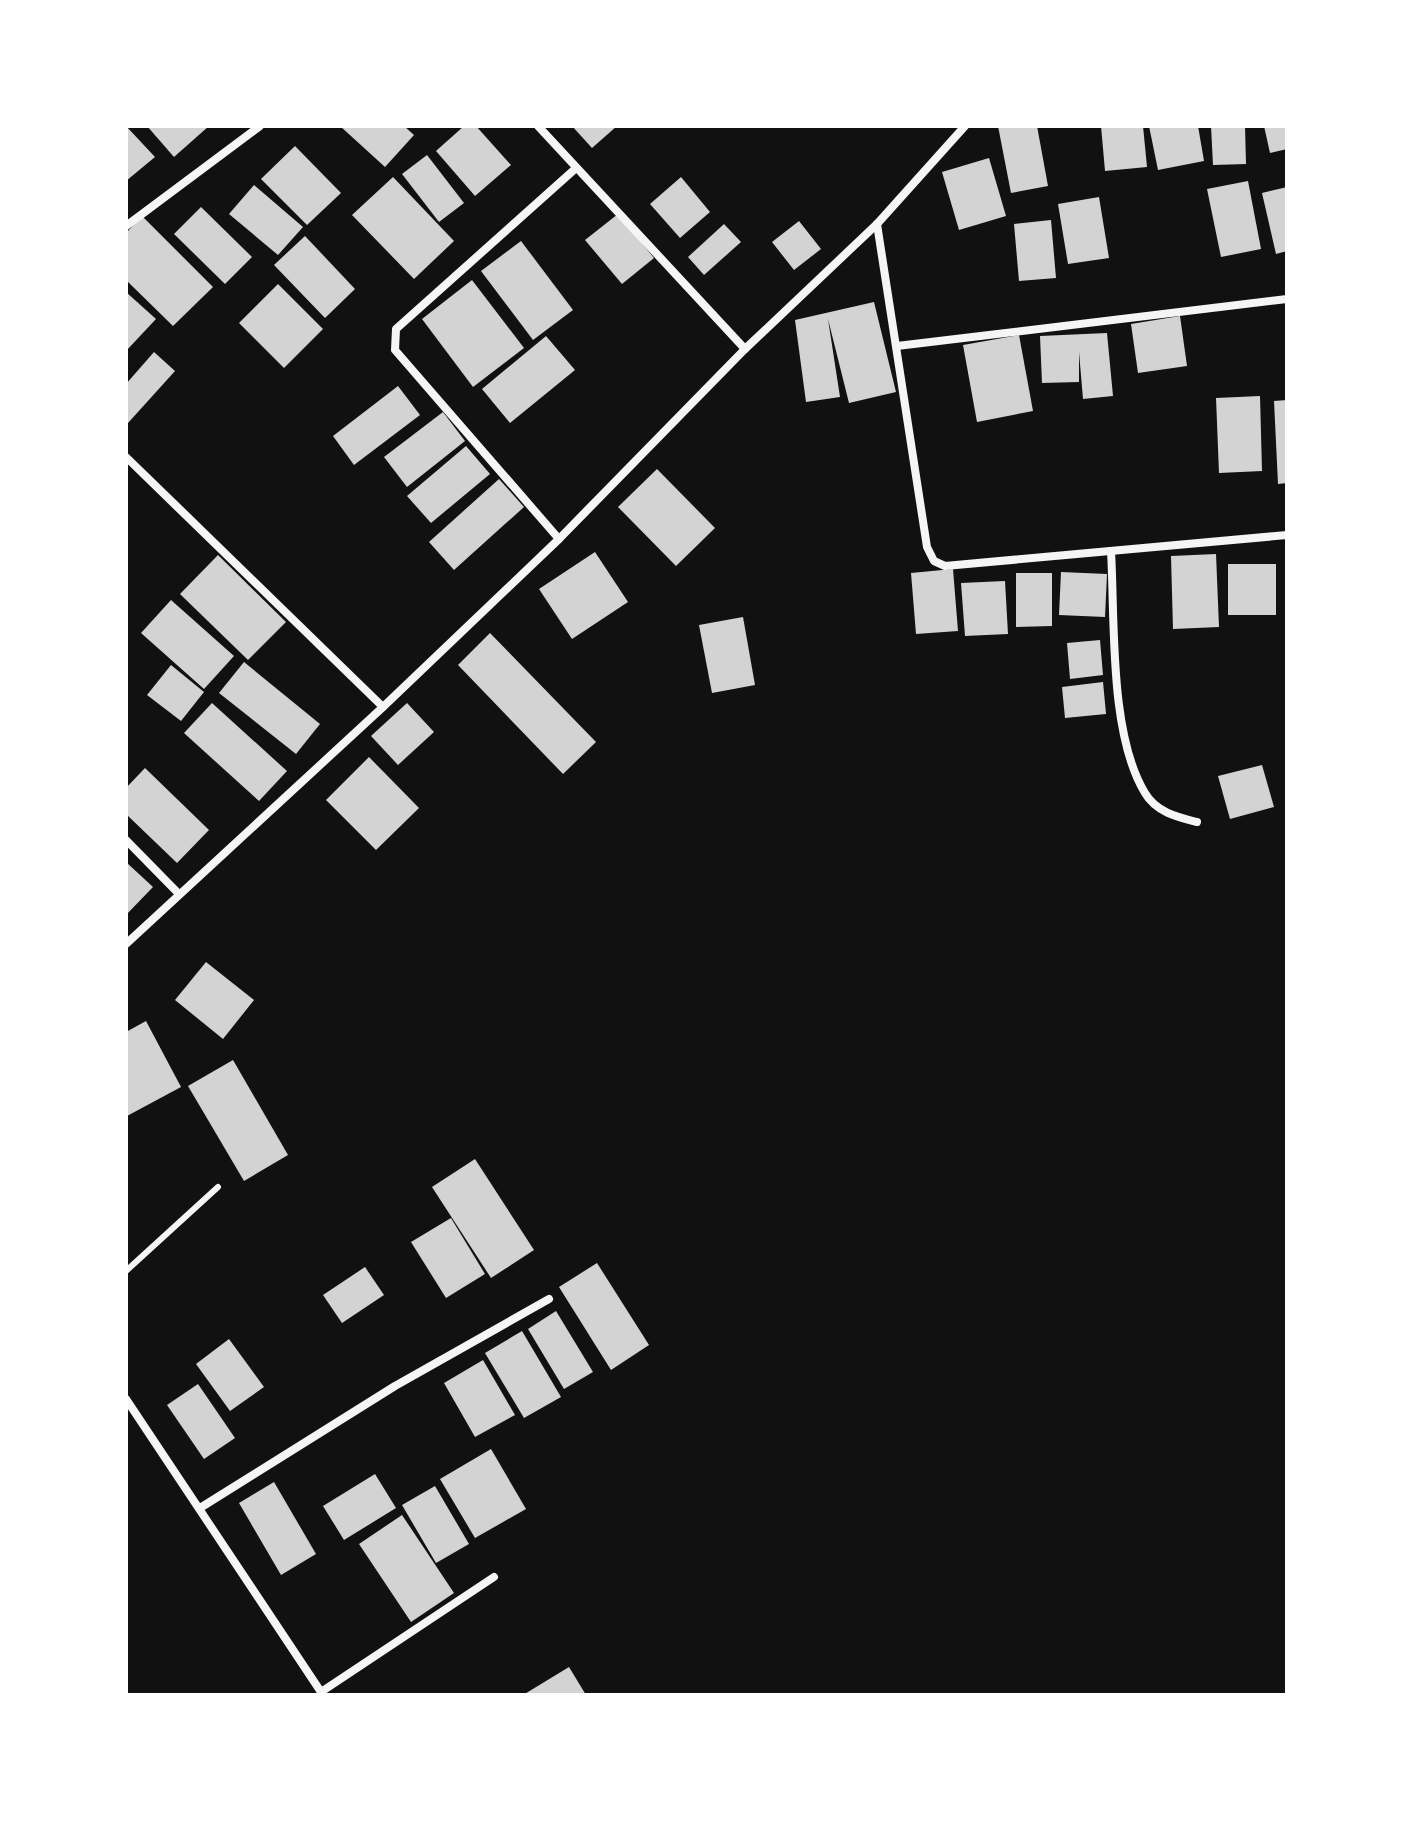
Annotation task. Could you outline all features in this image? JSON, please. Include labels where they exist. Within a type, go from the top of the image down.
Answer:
[{"type":"street","points":[[126,226],[260,126]]},
{"type":"street","points":[[538,126],[745,349]]},
{"type":"street","points":[[126,944],[383,707],[559,539],[745,349],[877,224],[965,126]]},
{"type":"street","points":[[559,539],[395,350],[393,340],[396,329],[575,169]]},
{"type":"street","points":[[877,224],[927,547],[934,561],[945,566],[1287,535]]},
{"type":"street","points":[[897,346],[1287,299]]},
{"type":"street","points":[[126,457],[383,707]]},
{"type":"street","points":[[1111,551],[1125,741],[1145,795],[1165,814],[1197,822]]},
{"type":"street","points":[[126,840],[179,894]]},
{"type":"street","points":[[200,1508],[395,1386],[549,1299]]},
{"type":"street","points":[[126,1399],[322,1693],[494,1577]]},
{"type":"lane","points":[[126,1271],[218,1187]]},
{"type":"building","points":[[126,126],[155,157],[126,181]]},
{"type":"building","points":[[147,126],[209,126],[174,157]]},
{"type":"building","points":[[340,126],[404,126],[414,135],[385,167]]},
{"type":"building","points":[[464,126],[476,126],[511,165],[475,196],[436,151]]},
{"type":"building","points":[[572,126],[617,126],[592,148]]},
{"type":"building","points":[[998,126],[1037,126],[1048,186],[1011,193]]},
{"type":"building","points":[[1101,126],[1143,126],[1147,167],[1105,171]]},
{"type":"building","points":[[1149,126],[1198,126],[1204,161],[1158,170]]},
{"type":"building","points":[[1211,126],[1245,126],[1246,164],[1213,165]]},
{"type":"building","points":[[1264,126],[1287,126],[1287,149],[1270,153]]},
{"type":"building","points":[[295,146],[341,193],[307,225],[261,179]]},
{"type":"building","points":[[427,155],[464,203],[439,222],[402,174]]},
{"type":"building","points":[[989,158],[1006,216],[959,230],[942,172]]},
{"type":"building","points":[[393,177],[454,241],[414,279],[352,215]]},
{"type":"building","points":[[681,177],[710,212],[680,238],[650,204]]},
{"type":"building","points":[[1248,181],[1261,249],[1221,257],[1207,189]]},
{"type":"building","points":[[254,185],[303,227],[278,255],[229,214]]},
{"type":"building","points":[[1287,187],[1287,251],[1276,254],[1262,193]]},
{"type":"building","points":[[1099,197],[1109,258],[1068,264],[1058,204]]},
{"type":"building","points":[[201,207],[252,257],[225,284],[174,234]]},
{"type":"building","points":[[618,214],[654,258],[622,284],[585,240]]},
{"type":"building","points":[[142,216],[213,287],[173,326],[126,280],[126,233]]},
{"type":"building","points":[[1051,220],[1056,278],[1019,281],[1014,224]]},
{"type":"building","points":[[799,221],[821,249],[794,270],[772,242]]},
{"type":"building","points":[[724,224],[741,242],[704,275],[688,257]]},
{"type":"building","points":[[305,236],[355,289],[325,318],[274,265]]},
{"type":"building","points":[[521,241],[573,310],[533,340],[481,271]]},
{"type":"building","points":[[472,280],[524,348],[473,387],[422,319]]},
{"type":"building","points":[[278,284],[323,329],[284,368],[239,323]]},
{"type":"building","points":[[126,292],[156,319],[126,351]]},
{"type":"building","points":[[874,302],[896,392],[849,403],[828,319],[840,397],[806,402],[795,320]]},
{"type":"building","points":[[1180,316],[1187,366],[1138,373],[1131,324]]},
{"type":"building","points":[[1107,333],[1113,396],[1083,399],[1079,352],[1079,382],[1042,383],[1040,336]]},
{"type":"building","points":[[1019,335],[1033,411],[977,422],[963,345]]},
{"type":"building","points":[[546,336],[575,370],[510,423],[482,389]]},
{"type":"building","points":[[154,352],[175,371],[128,423],[126,384]]},
{"type":"building","points":[[398,386],[420,415],[354,465],[333,436]]},
{"type":"building","points":[[1260,396],[1262,471],[1219,473],[1216,398]]},
{"type":"building","points":[[1287,400],[1287,483],[1278,484],[1274,401]]},
{"type":"building","points":[[443,412],[465,441],[407,487],[384,457]]},
{"type":"building","points":[[466,446],[490,474],[431,523],[407,496]]},
{"type":"building","points":[[657,469],[715,528],[676,566],[618,507]]},
{"type":"building","points":[[499,479],[524,507],[454,570],[429,542]]},
{"type":"building","points":[[595,552],[628,602],[572,639],[539,589]]},
{"type":"building","points":[[1216,554],[1219,627],[1173,629],[1171,556]]},
{"type":"building","points":[[218,555],[286,622],[248,660],[180,594]]},
{"type":"building","points":[[1228,564],[1276,564],[1276,615],[1228,615]]},
{"type":"building","points":[[953,569],[958,631],[916,634],[911,573]]},
{"type":"building","points":[[1061,572],[1107,574],[1105,617],[1059,615]]},
{"type":"building","points":[[1016,573],[1052,573],[1052,626],[1016,627]]},
{"type":"building","points":[[1005,581],[1008,634],[965,636],[961,583]]},
{"type":"building","points":[[171,600],[234,656],[204,689],[141,633]]},
{"type":"building","points":[[743,617],[755,685],[712,693],[699,625]]},
{"type":"building","points":[[490,633],[596,742],[563,774],[458,665]]},
{"type":"building","points":[[1100,640],[1103,675],[1070,679],[1067,643]]},
{"type":"building","points":[[244,662],[320,724],[296,754],[219,693]]},
{"type":"building","points":[[171,665],[204,692],[181,721],[147,695]]},
{"type":"building","points":[[1103,682],[1106,714],[1065,718],[1062,687]]},
{"type":"building","points":[[212,703],[287,771],[259,801],[184,733]]},
{"type":"building","points":[[407,703],[434,732],[398,765],[371,736]]},
{"type":"building","points":[[369,757],[419,808],[376,850],[326,800]]},
{"type":"building","points":[[1262,765],[1274,807],[1230,819],[1218,776]]},
{"type":"building","points":[[145,768],[209,830],[177,863],[126,814],[126,788]]},
{"type":"building","points":[[126,862],[153,887],[126,915]]},
{"type":"building","points":[[206,962],[254,1000],[223,1039],[175,1000]]},
{"type":"building","points":[[146,1021],[181,1087],[127,1116],[126,1032]]},
{"type":"building","points":[[233,1060],[288,1155],[244,1181],[188,1086]]},
{"type":"building","points":[[475,1159],[534,1250],[491,1278],[432,1187]]},
{"type":"building","points":[[451,1218],[485,1274],[446,1298],[411,1242]]},
{"type":"building","points":[[597,1263],[649,1345],[611,1370],[559,1287]]},
{"type":"building","points":[[365,1267],[384,1295],[342,1323],[323,1295]]},
{"type":"building","points":[[556,1311],[593,1372],[564,1389],[528,1329]]},
{"type":"building","points":[[522,1331],[561,1397],[524,1418],[485,1353]]},
{"type":"building","points":[[229,1339],[264,1387],[230,1411],[196,1364]]},
{"type":"building","points":[[483,1360],[515,1415],[475,1437],[444,1383]]},
{"type":"building","points":[[198,1384],[235,1438],[204,1459],[167,1405]]},
{"type":"building","points":[[491,1449],[526,1509],[475,1538],[440,1479]]},
{"type":"building","points":[[375,1474],[396,1508],[344,1540],[323,1506]]},
{"type":"building","points":[[274,1482],[316,1554],[281,1575],[239,1503]]},
{"type":"building","points":[[435,1486],[469,1544],[436,1563],[402,1505]]},
{"type":"building","points":[[402,1515],[454,1593],[411,1622],[359,1544]]},
{"type":"building","points":[[569,1667],[586,1695],[523,1695]]}]
